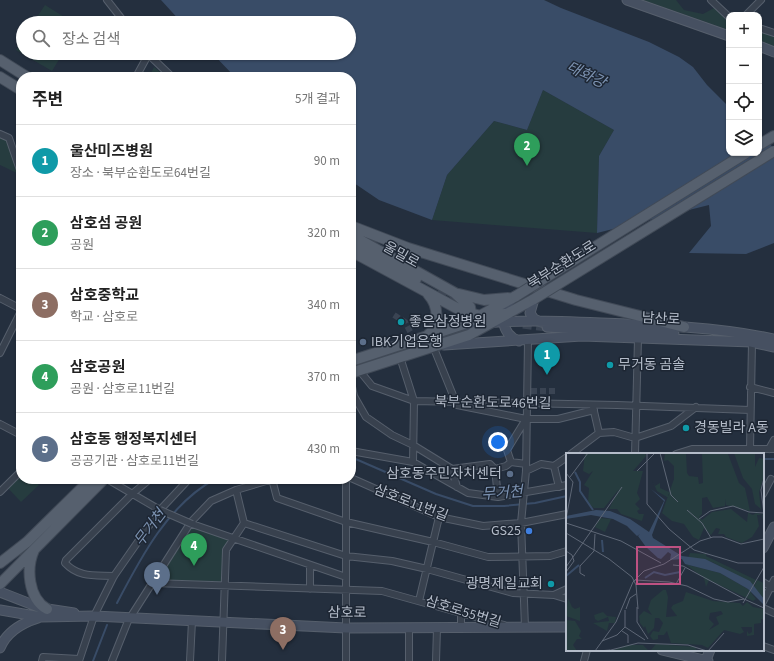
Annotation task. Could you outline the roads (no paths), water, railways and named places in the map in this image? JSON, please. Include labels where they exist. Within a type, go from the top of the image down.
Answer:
[{"type":"main road","points":[[627,0],[726,35]]},
{"type":"main road","points":[[762,47],[774,52]]},
{"type":"main road","points":[[0,60],[19,72]]},
{"type":"main road","points":[[0,77],[16,87]]},
{"type":"main road","points":[[762,143],[774,136]]},
{"type":"main road","name":"북부순환도로","points":[[356,372],[458,338],[501,319],[774,151]]},
{"type":"main road","name":"북부순환도로","points":[[356,359],[413,338],[426,336],[456,327],[474,319],[516,296],[741,156]]},
{"type":"main road","points":[[356,228],[408,248],[582,302],[684,327]]},
{"type":"main road","points":[[356,238],[455,293],[476,299],[492,300],[516,296]]},
{"type":"main road","name":"울밀로","points":[[356,246],[438,292]]},
{"type":"main road","points":[[356,254],[474,319],[501,319],[543,324]]},
{"type":"main road","points":[[426,336],[433,329],[436,316],[434,304],[427,293]]},
{"type":"main road","points":[[455,293],[470,307],[474,319]]},
{"type":"main road","points":[[516,296],[507,304],[501,319],[508,334],[524,341]]},
{"type":"main road","points":[[534,299],[530,313],[532,317],[543,324]]},
{"type":"main road","points":[[458,338],[465,333],[474,319]]},
{"type":"main road","name":"남산로","points":[[543,324],[684,327],[726,330],[774,339]]},
{"type":"main road","name":"남산로","points":[[543,324],[694,335],[752,342],[774,347]]},
{"type":"main road","points":[[433,346],[582,336],[752,342]]},
{"type":"main road","points":[[0,563],[21,546],[86,484]]},
{"type":"main road","points":[[0,584],[34,548],[101,484]]},
{"type":"main road","points":[[764,546],[774,527]]},
{"type":"main road","points":[[0,552],[21,546]]},
{"type":"main road","points":[[34,548],[30,569],[32,586],[36,598],[44,613]]},
{"type":"main road","points":[[0,592],[44,613]]},
{"type":"main road","points":[[0,610],[44,613]]},
{"type":"main road","points":[[0,648],[5,639],[19,625],[44,613]]},
{"type":"main road","name":"삼호로","points":[[44,613],[98,617],[346,628],[566,627]]},
{"type":"main road","points":[[666,651],[707,661],[710,651]]},
{"type":"street","points":[[107,0],[119,16]]},
{"type":"street","points":[[711,0],[726,14]]},
{"type":"street","points":[[717,5],[722,0]]},
{"type":"street","points":[[749,12],[761,0]]},
{"type":"street","points":[[762,28],[772,30]]},
{"type":"street","points":[[139,72],[145,60]]},
{"type":"street","points":[[154,60],[167,72]]},
{"type":"street","points":[[0,134],[9,138],[16,158]]},
{"type":"street","points":[[0,298],[16,307]]},
{"type":"street","points":[[0,354],[16,320]]},
{"type":"street","points":[[635,453],[638,339]]},
{"type":"street","points":[[524,341],[529,391],[526,403],[526,467],[522,493],[521,523],[522,594],[525,627]]},
{"type":"street","points":[[750,449],[752,342]]},
{"type":"street","points":[[433,346],[457,405],[526,419],[558,419],[593,408],[599,433]]},
{"type":"street","points":[[400,357],[414,401],[413,462]]},
{"type":"street","name":"북부순환도로46번길","points":[[356,373],[372,386],[414,401],[526,403],[593,408],[637,406],[750,410]]},
{"type":"street","points":[[750,387],[774,393]]},
{"type":"street","points":[[356,403],[366,417],[392,435],[413,445],[452,469],[490,464],[495,469],[498,496]]},
{"type":"street","points":[[572,453],[599,433],[614,432],[636,438],[671,426],[696,408]]},
{"type":"street","points":[[511,462],[507,450],[526,419]]},
{"type":"street","points":[[0,424],[16,432]]},
{"type":"street","points":[[679,453],[692,449],[772,449],[774,440]]},
{"type":"street","points":[[356,452],[413,462],[468,493],[498,496],[566,485]]},
{"type":"street","points":[[511,462],[526,467],[541,464],[554,466],[566,458]]},
{"type":"street","points":[[495,469],[506,466],[511,462]]},
{"type":"street","points":[[554,466],[559,487]]},
{"type":"street","points":[[452,469],[457,487]]},
{"type":"street","points":[[0,492],[16,476]]},
{"type":"street","points":[[764,492],[773,478]]},
{"type":"street","name":"삼호로11번길","points":[[356,480],[439,517],[483,526],[521,523],[566,514]]},
{"type":"street","points":[[115,484],[160,510],[192,524],[310,566],[346,577]]},
{"type":"street","points":[[114,576],[81,574],[72,570],[65,563],[66,560],[132,494],[144,484]]},
{"type":"street","points":[[42,661],[43,657],[79,660],[114,576],[160,510],[184,484]]},
{"type":"street","points":[[112,661],[128,618],[191,522],[211,501],[236,490],[256,484]]},
{"type":"street","points":[[274,484],[277,498],[346,522],[434,542],[488,557],[550,556],[566,550]]},
{"type":"street","points":[[346,484],[346,661]]},
{"type":"street","points":[[222,661],[226,550],[244,523],[236,490]]},
{"type":"street","name":"삼호로55번길","points":[[439,517],[419,601],[514,627]]},
{"type":"street","points":[[244,523],[346,556],[392,561],[522,594],[554,595],[566,599]]},
{"type":"street","points":[[310,566],[310,589]]},
{"type":"street","points":[[764,600],[772,588],[774,580]]},
{"type":"street","points":[[152,583],[382,591],[419,601]]},
{"type":"street","points":[[554,595],[566,589]]},
{"type":"street","points":[[764,608],[774,613]]},
{"type":"street","points":[[461,613],[461,627]]},
{"type":"street","points":[[190,661],[192,621]]},
{"type":"street","points":[[409,628],[409,661]]},
{"type":"street","points":[[436,661],[437,628]]},
{"type":"street","points":[[764,646],[774,650]]},
{"type":"street","points":[[584,661],[587,651]]},
{"type":"water","name":"태화강","points":[[161,0],[544,0],[649,42],[679,57],[693,67],[707,85],[726,104],[726,156],[762,156],[762,138],[774,148],[774,243],[746,254],[689,253],[711,226],[709,205],[597,233],[599,156],[614,130],[543,90],[527,130],[494,121],[447,175],[432,220],[379,200],[356,184],[356,72],[230,72],[219,60],[356,60],[356,16],[176,16]]},
{"type":"waterway","name":"무거천","points":[[356,459],[436,494],[473,506],[504,506],[535,503],[566,496]]},
{"type":"waterway","name":"무거천","points":[[764,459],[774,459]]},
{"type":"waterway","name":"무거천","points":[[117,603],[146,550],[157,534],[183,503],[207,484]]},
{"type":"waterway","name":"무거천","points":[[93,661],[107,625]]},
{"type":"tunnel","points":[[438,291],[467,306]]},
{"type":"tunnel","points":[[394,315],[405,322],[412,335]]},
{"type":"tunnel","points":[[523,324],[546,327]]},
{"type":"tunnel","points":[[531,391],[558,391]]},
{"type":"place","name":"삼호섬 공원","points":[[527,166]]},
{"type":"place","name":"좋은삼정병원","points":[[401,322]]},
{"type":"place","name":"IBK기업은행","points":[[363,342]]},
{"type":"place","name":"무거동 곰솔","points":[[610,365]]},
{"type":"place","name":"울산미즈병원","points":[[547,375]]},
{"type":"place","name":"경동빌라 A동","points":[[686,428]]},
{"type":"place","name":"삼호동주민자치센터","points":[[510,474]]},
{"type":"place","name":"GS25","points":[[529,531]]},
{"type":"place","name":"삼호공원","points":[[194,566]]},
{"type":"place","name":"광명제일교회","points":[[551,584]]},
{"type":"place","name":"삼호동 행정복지센터","points":[[157,595]]},
{"type":"place","name":"삼호중학교","points":[[283,650]]}]
